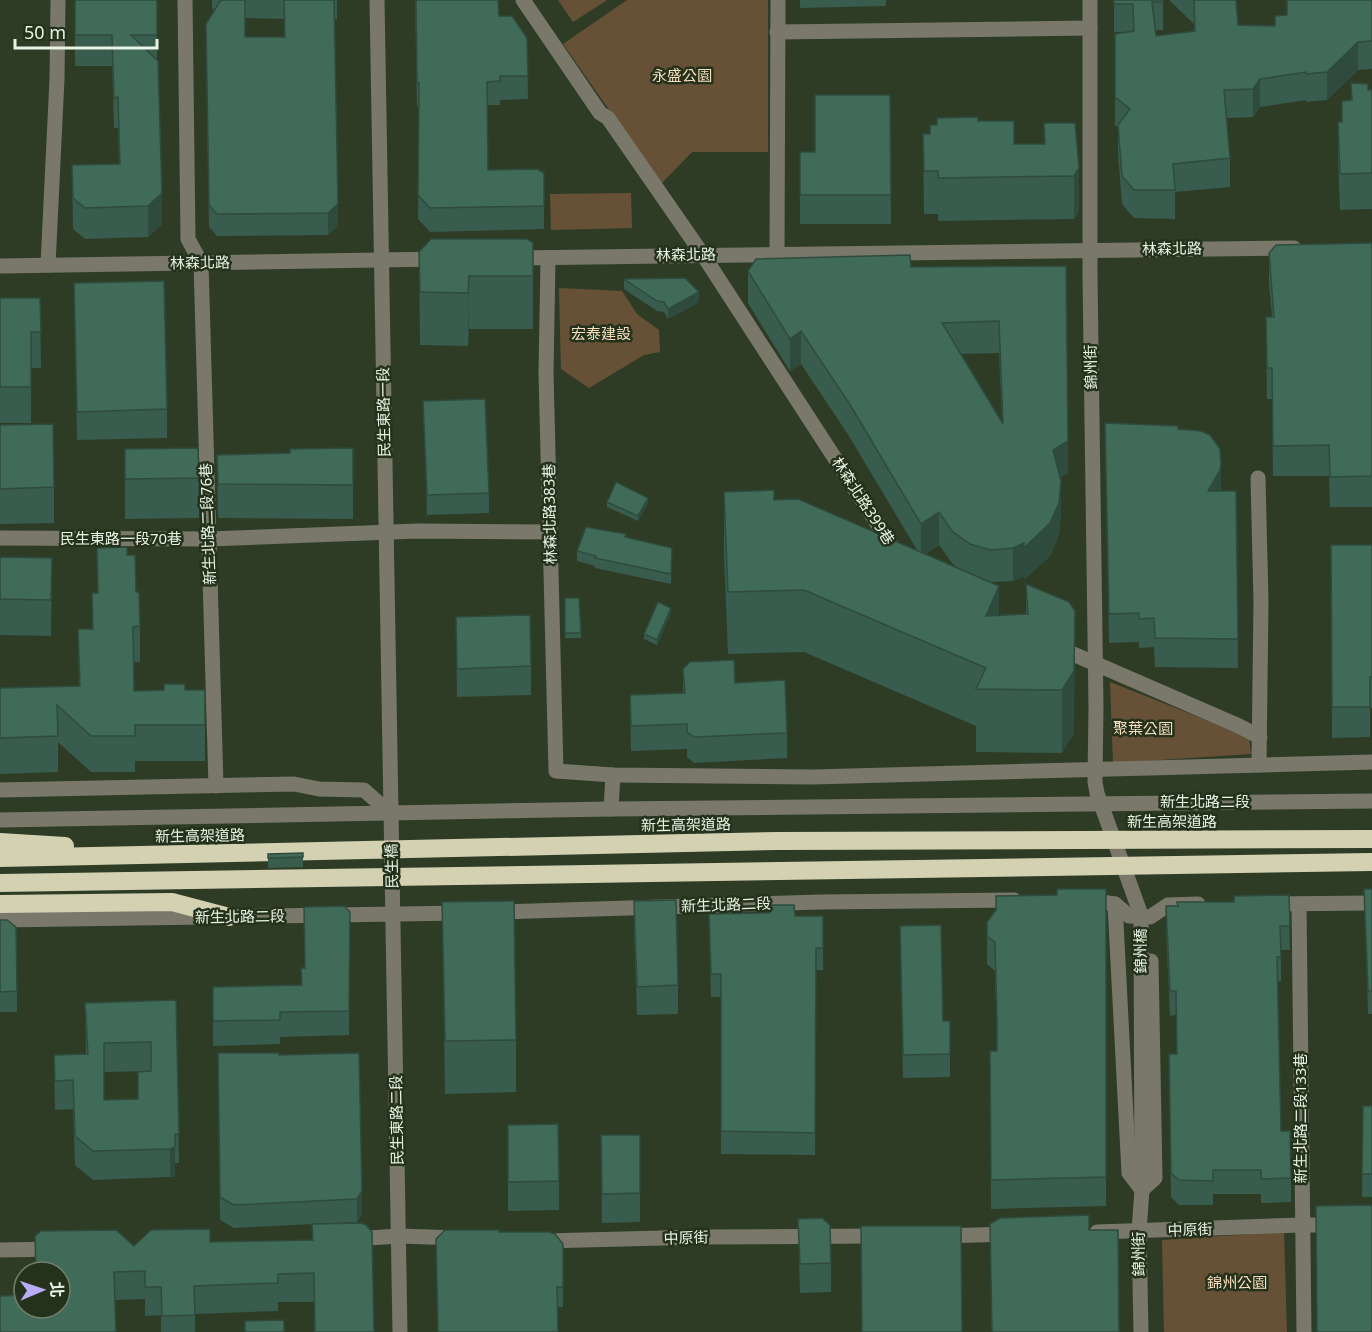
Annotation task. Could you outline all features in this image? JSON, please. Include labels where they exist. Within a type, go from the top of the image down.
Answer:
[{"type":"highway","name":"新生高架道路","points":[[0,858],[778,841],[1372,839]]},
{"type":"highway","points":[[0,842],[210,854]]},
{"type":"highway","points":[[0,883],[1372,862]]},
{"type":"highway","points":[[0,904],[172,902],[229,917]]},
{"type":"street","points":[[48,265],[57,79],[58,0]]},
{"type":"street","points":[[185,0],[188,239],[201,263]]},
{"type":"street","name":"民生東路一段","points":[[376,0],[391,819]]},
{"type":"street","name":"林森北路399巷","points":[[523,0],[600,113],[608,118],[703,255],[908,570]]},
{"type":"street","points":[[777,254],[778,0]]},
{"type":"street","name":"錦州街","points":[[1090,0],[1095,734]]},
{"type":"street","points":[[777,32],[1090,28]]},
{"type":"street","name":"林森北路","points":[[501,258],[1304,248]]},
{"type":"street","name":"林森北路383巷","points":[[548,258],[546,373],[556,771],[613,775]]},
{"type":"street","name":"林森北路","points":[[0,266],[453,259]]},
{"type":"street","name":"新生北路二段76巷","points":[[201,263],[216,786]]},
{"type":"street","points":[[1258,478],[1261,601],[1259,765]]},
{"type":"street","name":"民生東路一段70巷","points":[[0,538],[209,539],[386,532],[550,532]]},
{"type":"street","points":[[1048,643],[1260,737]]},
{"type":"street","name":"錦州橋","points":[[1095,734],[1099,798],[1141,915],[1142,1183]]},
{"type":"street","points":[[611,809],[613,775],[813,777],[1372,762]]},
{"type":"street","points":[[0,790],[294,784],[319,789],[364,790],[391,819]]},
{"type":"street","name":"新生北路二段","points":[[0,820],[391,819],[611,809],[1099,798],[1372,801]]},
{"type":"street","name":"民生橋","points":[[391,819],[393,912]]},
{"type":"street","points":[[1066,898],[1115,904],[1130,916],[1150,917],[1168,905],[1209,904]]},
{"type":"street","name":"新生北路二段","points":[[0,920],[1032,899]]},
{"type":"street","points":[[1252,904],[1372,903]]},
{"type":"street","points":[[1115,904],[1129,1173],[1142,1183],[1155,1178],[1150,917]]},
{"type":"street","name":"新生北路二段133巷","points":[[1299,904],[1304,1332]]},
{"type":"street","name":"民生東路二段","points":[[393,912],[400,1332]]},
{"type":"street","name":"錦州街","points":[[1141,1332],[1139,1232],[1142,1183]]},
{"type":"street","name":"中原街","points":[[1079,1233],[1372,1225]]},
{"type":"street","points":[[925,1236],[1020,1234]]},
{"type":"street","points":[[340,1240],[399,1236],[469,1239]]},
{"type":"street","name":"中原街","points":[[528,1241],[901,1236]]},
{"type":"street","points":[[0,1250],[67,1249]]},
{"type":"green space","points":[[558,0],[607,0],[573,22]]},
{"type":"green space","name":"永盛公園","points":[[627,0],[768,0],[768,152],[692,152],[661,184],[563,44]]},
{"type":"green space","points":[[631,193],[632,228],[551,230],[550,194]]},
{"type":"green space","name":"宏泰建設","points":[[559,288],[622,291],[637,314],[659,330],[660,352],[644,355],[589,388],[561,369]]},
{"type":"green space","name":"聚葉公園","points":[[1110,682],[1249,737],[1251,754],[1113,763]]},
{"type":"green space","name":"錦州公園","points":[[1284,1232],[1287,1332],[1164,1332],[1162,1240]]},
{"type":"building","points":[[75,0],[157,0],[157,35],[131,35],[158,61],[162,193],[148,206],[85,208],[73,198],[72,165],[120,164],[118,97],[114,98],[112,35],[75,35]]},
{"type":"building","points":[[221,0],[245,0],[245,37],[285,37],[284,0],[334,0],[338,204],[328,213],[217,214],[209,205],[206,24]]},
{"type":"building","points":[[416,0],[498,0],[499,16],[512,16],[527,38],[528,76],[500,76],[500,81],[487,82],[488,170],[537,169],[544,173],[544,206],[430,208],[418,195],[419,83],[417,83]]},
{"type":"building","points":[[1114,0],[1163,0],[1163,2],[1152,2],[1156,36],[1195,31],[1194,0],[1236,0],[1238,25],[1275,26],[1275,16],[1287,15],[1287,0],[1372,0],[1372,41],[1358,42],[1327,72],[1306,74],[1306,72],[1260,79],[1253,89],[1224,90],[1230,158],[1173,164],[1175,190],[1134,190],[1122,176],[1118,125],[1130,109],[1115,97],[1115,34],[1134,31],[1133,4],[1114,4]]},
{"type":"building","points":[[1351,83],[1368,84],[1368,90],[1372,90],[1372,173],[1340,174],[1338,122],[1342,122],[1342,101],[1352,100]]},
{"type":"building","points":[[815,95],[890,95],[891,195],[800,195],[800,152],[815,152]]},
{"type":"building","points":[[978,117],[978,121],[1014,121],[1014,144],[1045,144],[1044,123],[1075,123],[1079,168],[1074,176],[938,178],[938,171],[924,171],[923,134],[930,134],[930,125],[937,125],[937,118]]},
{"type":"building","points":[[431,239],[527,239],[533,243],[533,276],[469,276],[468,293],[420,292],[419,252]]},
{"type":"building","points":[[1372,243],[1372,476],[1330,477],[1329,445],[1273,446],[1272,368],[1267,368],[1266,317],[1274,317],[1269,253],[1276,245]]},
{"type":"building","points":[[910,255],[911,267],[1066,266],[1068,441],[1053,450],[1061,481],[1059,503],[1050,523],[1024,548],[1024,543],[1013,548],[991,550],[970,544],[952,531],[939,512],[921,524],[849,403],[801,331],[790,339],[748,271],[756,259]],"holes":[[[999,321],[1003,424],[942,323]]]},
{"type":"building","points":[[685,278],[699,292],[668,309],[664,302],[657,301],[624,279]]},
{"type":"building","points":[[164,281],[167,409],[77,412],[74,283]]},
{"type":"building","points":[[0,298],[40,298],[41,332],[31,332],[31,387],[0,387]]},
{"type":"building","points":[[485,399],[489,493],[427,495],[423,401]]},
{"type":"building","points":[[1105,423],[1178,426],[1178,429],[1201,431],[1210,435],[1220,449],[1220,470],[1208,491],[1236,491],[1238,639],[1155,638],[1154,618],[1139,619],[1139,613],[1109,614]]},
{"type":"building","points":[[53,424],[54,487],[0,489],[0,425]]},
{"type":"building","points":[[198,448],[199,478],[125,479],[125,449]]},
{"type":"building","points":[[353,448],[353,485],[218,484],[217,455],[290,453],[290,449]]},
{"type":"building","points":[[616,482],[648,498],[638,516],[607,502]]},
{"type":"building","points":[[774,490],[774,500],[798,499],[999,586],[986,616],[1028,614],[1026,584],[1069,602],[1075,611],[1074,671],[1062,690],[976,689],[986,668],[804,590],[728,592],[724,492]]},
{"type":"building","points":[[586,527],[626,534],[625,537],[672,548],[671,574],[595,558],[596,556],[577,551]]},
{"type":"building","points":[[1331,545],[1372,545],[1370,707],[1332,707]]},
{"type":"building","points":[[127,547],[127,555],[135,555],[136,592],[139,592],[140,626],[133,627],[134,691],[164,690],[164,684],[185,684],[185,690],[205,690],[205,725],[135,725],[135,736],[91,736],[57,705],[58,736],[0,738],[0,688],[80,686],[78,629],[93,629],[92,593],[98,593],[97,548]]},
{"type":"building","points":[[0,557],[52,558],[51,600],[0,599]]},
{"type":"building","points":[[565,598],[579,598],[581,633],[565,633]]},
{"type":"building","points":[[658,602],[671,608],[657,640],[644,634]]},
{"type":"building","points":[[530,615],[531,666],[457,669],[456,617]]},
{"type":"building","points":[[734,660],[735,683],[785,680],[787,733],[694,737],[687,732],[687,724],[631,726],[630,695],[685,693],[683,669],[690,662]]},
{"type":"building","points":[[303,853],[303,857],[268,858],[268,854]]},
{"type":"building","points":[[1057,889],[1106,889],[1106,1177],[991,1180],[990,1051],[997,1051],[997,1019],[995,942],[987,936],[987,922],[996,910],[996,896],[1057,895]]},
{"type":"building","points":[[1364,889],[1372,889],[1372,991],[1368,991]]},
{"type":"building","points":[[1289,895],[1290,926],[1280,926],[1281,957],[1277,957],[1281,1131],[1290,1131],[1291,1178],[1261,1179],[1261,1170],[1213,1170],[1213,1181],[1179,1180],[1171,1173],[1169,1054],[1177,1054],[1176,991],[1170,991],[1166,906],[1178,906],[1177,902],[1234,902],[1234,896]]},
{"type":"building","points":[[676,900],[678,985],[637,987],[634,901]]},
{"type":"building","points":[[514,901],[516,1040],[445,1041],[442,902]]},
{"type":"building","points":[[769,905],[794,905],[795,916],[823,916],[823,948],[816,948],[815,1133],[721,1131],[721,974],[711,974],[709,914],[769,913]]},
{"type":"building","points":[[344,906],[350,912],[349,1011],[280,1012],[280,1020],[213,1021],[213,987],[302,985],[301,968],[305,968],[304,907]]},
{"type":"building","points":[[0,920],[7,920],[16,927],[17,991],[0,992]]},
{"type":"building","points":[[941,925],[943,1021],[950,1021],[950,1054],[903,1055],[900,926]]},
{"type":"building","points":[[176,1000],[179,1134],[175,1134],[175,1147],[93,1151],[75,1136],[73,1080],[55,1081],[54,1055],[88,1054],[85,1003]],"holes":[[[151,1042],[151,1071],[138,1072],[138,1099],[104,1100],[104,1043]]]},
{"type":"building","points":[[218,1053],[279,1053],[279,1055],[359,1053],[362,1191],[357,1199],[234,1205],[220,1197]]},
{"type":"building","points":[[1363,1106],[1372,1106],[1372,1174],[1362,1174]]},
{"type":"building","points":[[558,1124],[559,1181],[508,1182],[508,1125]]},
{"type":"building","points":[[601,1135],[640,1135],[640,1193],[602,1194]]},
{"type":"building","points":[[1372,1205],[1372,1332],[1317,1332],[1316,1206]]},
{"type":"building","points":[[1089,1215],[1089,1230],[1118,1230],[1119,1332],[992,1332],[990,1224],[1000,1218]]},
{"type":"building","points":[[822,1218],[830,1225],[831,1263],[800,1264],[798,1219]]},
{"type":"building","points":[[361,1223],[372,1232],[374,1332],[315,1332],[314,1273],[278,1274],[278,1283],[194,1286],[195,1315],[162,1316],[161,1287],[145,1287],[145,1271],[114,1272],[116,1332],[0,1332],[0,1296],[12,1296],[12,1320],[72,1320],[72,1260],[36,1260],[35,1236],[41,1231],[116,1230],[134,1246],[151,1230],[210,1229],[210,1242],[313,1240],[312,1224]]},
{"type":"building","points":[[861,1226],[961,1226],[962,1332],[862,1332]]},
{"type":"building","points":[[445,1230],[499,1230],[499,1232],[555,1234],[563,1244],[563,1287],[557,1287],[558,1332],[438,1332],[436,1239]]},
{"type":"building","points":[[284,1320],[284,1332],[245,1332],[245,1321]]}]
